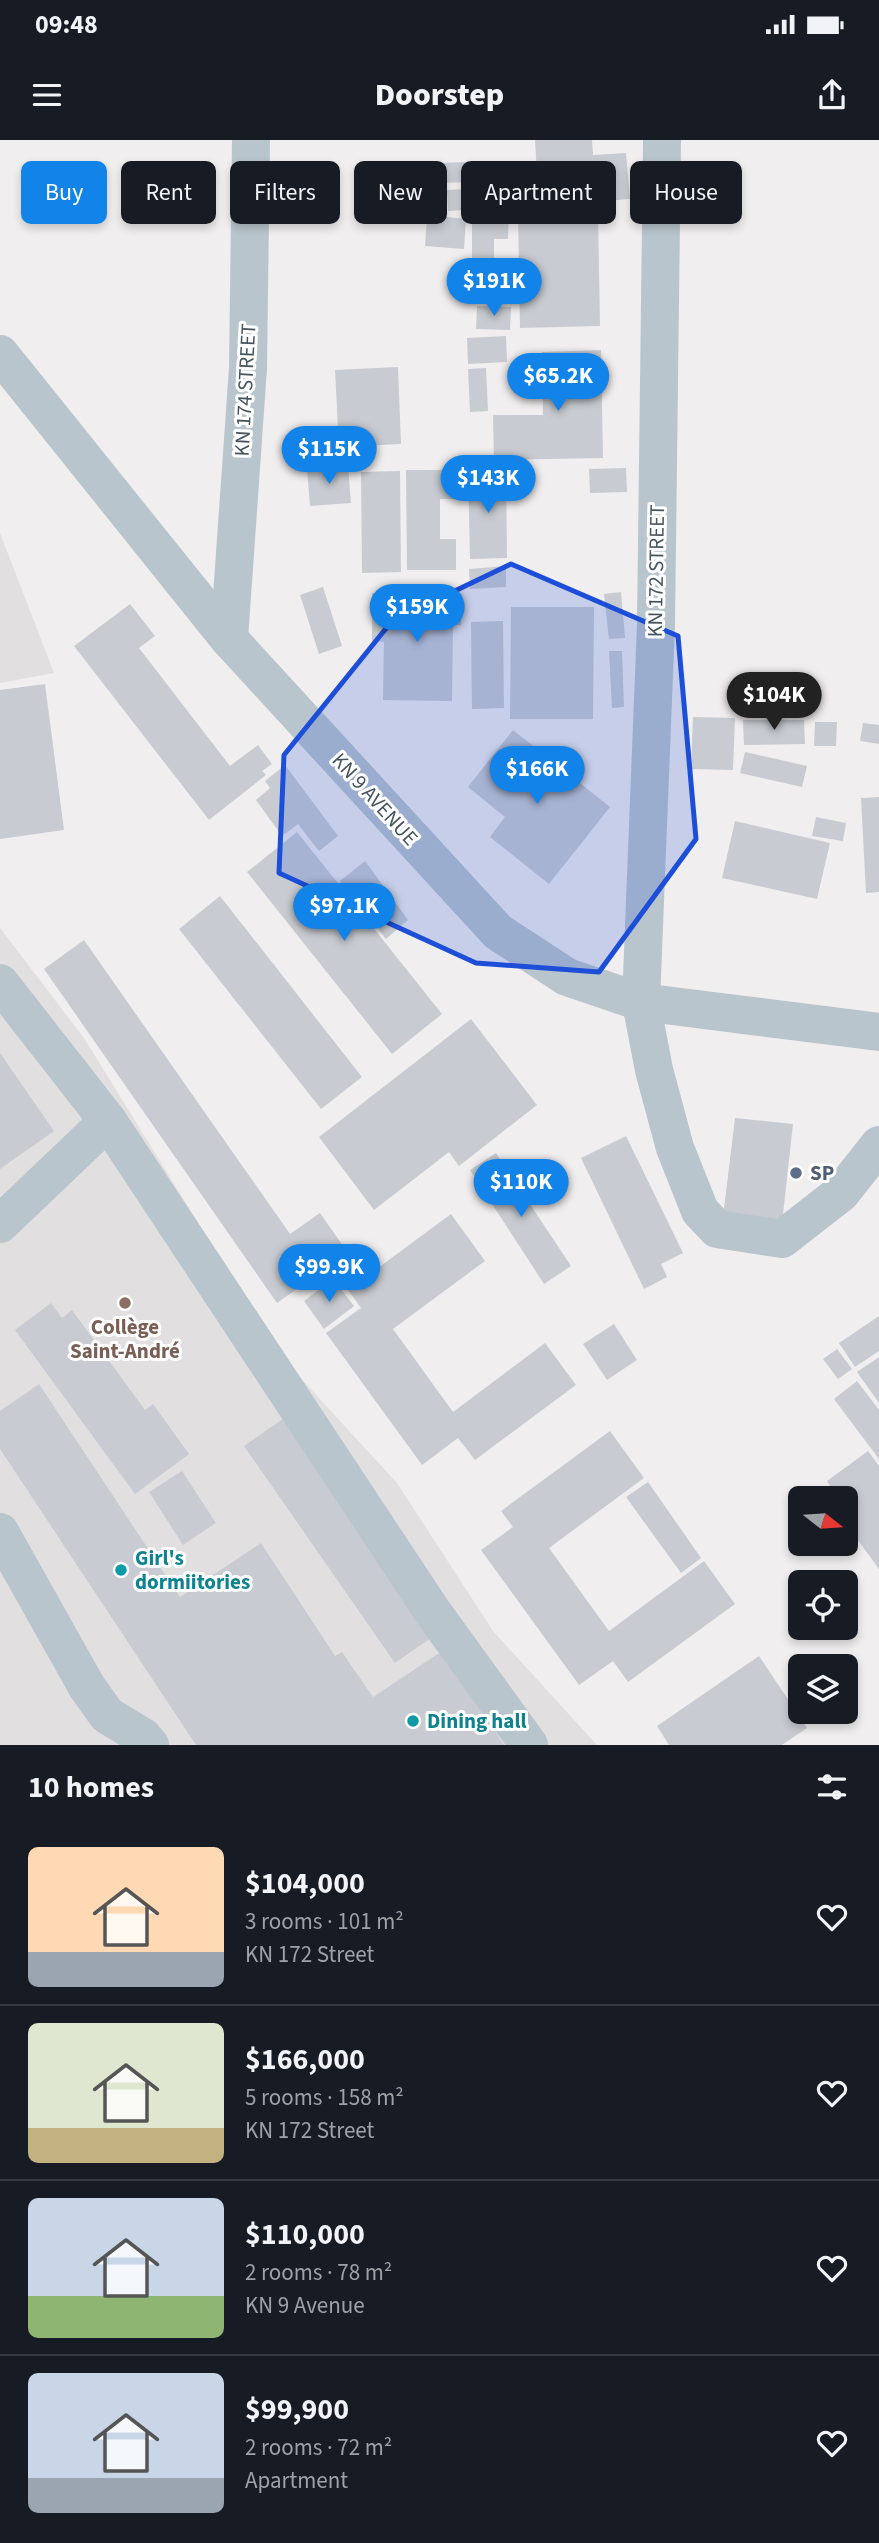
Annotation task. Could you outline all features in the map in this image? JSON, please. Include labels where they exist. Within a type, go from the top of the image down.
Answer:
[{"type":"street","name":"KN 174 STREET","points":[[229,639],[248,368],[251,140]]},
{"type":"street","name":"KN 172 STREET","points":[[662,140],[656,624],[641,1002],[654,1070],[675,1148],[700,1211],[718,1229],[782,1239],[841,1193],[879,1145]]},
{"type":"street","name":"KN 9 AVENUE","points":[[0,354],[229,639],[498,932],[567,976],[641,1002],[879,1032]]},
{"type":"street","points":[[0,983],[108,1121],[432,1611],[529,1745]]},
{"type":"street","points":[[0,1224],[108,1121]]},
{"type":"street","points":[[0,1532],[110,1730],[143,1737],[150,1745]]},
{"type":"highlighted area","points":[[511,564],[678,636],[696,839],[599,972],[476,963],[279,873],[284,755],[392,621]]},
{"type":"shaded area","points":[[0,533],[54,673],[0,683]]},
{"type":"shaded area","name":"Collège Saint-André","points":[[0,928],[84,1038],[205,1234],[296,1373],[397,1483],[493,1631],[597,1745],[0,1745]]},
{"type":"building","points":[[535,140],[592,140],[593,155],[626,153],[630,199],[616,200],[616,161],[536,161]]},
{"type":"building","points":[[461,162],[461,182],[447,183],[447,163]]},
{"type":"building","points":[[461,189],[461,210],[448,211],[447,190]]},
{"type":"building","points":[[447,217],[461,218],[461,224],[466,224],[464,249],[425,246],[426,224],[447,224]]},
{"type":"building","points":[[472,224],[509,224],[508,239],[494,239],[494,265],[472,264]]},
{"type":"building","points":[[518,224],[598,224],[600,326],[520,328]]},
{"type":"building","points":[[505,268],[506,296],[468,299],[466,270]]},
{"type":"building","points":[[477,306],[511,307],[510,330],[476,329]]},
{"type":"building","points":[[506,336],[507,362],[468,364],[467,338]]},
{"type":"building","points":[[601,350],[603,458],[494,460],[493,415],[543,415],[542,352]]},
{"type":"building","points":[[398,367],[401,444],[339,447],[335,370]]},
{"type":"building","points":[[486,368],[488,411],[470,412],[468,369]]},
{"type":"building","points":[[348,466],[351,503],[310,506],[307,470]]},
{"type":"building","points":[[626,468],[627,492],[590,493],[589,469]]},
{"type":"building","points":[[406,470],[456,470],[456,499],[440,499],[440,539],[456,539],[456,570],[407,570]]},
{"type":"building","points":[[400,471],[401,572],[362,573],[361,472]]},
{"type":"building","points":[[506,471],[507,558],[470,559],[468,472]]},
{"type":"building","points":[[506,566],[506,587],[470,589],[469,569]]},
{"type":"building","points":[[323,587],[342,646],[319,654],[300,595]]},
{"type":"building","points":[[621,592],[625,638],[609,639],[604,594]]},
{"type":"building","points":[[372,593],[462,594],[461,625],[453,625],[452,701],[383,700],[384,642],[372,641]]},
{"type":"building","points":[[130,604],[155,636],[139,648],[230,766],[258,745],[272,764],[262,771],[266,775],[209,820],[74,646]]},
{"type":"building","points":[[511,607],[594,607],[593,719],[510,719]]},
{"type":"building","points":[[503,621],[504,708],[472,709],[471,622]]},
{"type":"building","points":[[609,651],[622,651],[624,707],[612,708]]},
{"type":"building","points":[[45,684],[64,830],[0,839],[0,690]]},
{"type":"building","points":[[693,717],[735,718],[733,770],[691,769]]},
{"type":"building","points":[[743,720],[804,720],[805,744],[744,745]]},
{"type":"building","points":[[815,722],[837,722],[836,746],[814,746]]},
{"type":"building","points":[[863,723],[879,725],[879,744],[860,741]]},
{"type":"building","points":[[513,730],[610,807],[549,884],[490,837],[505,817],[468,787]]},
{"type":"building","points":[[745,752],[807,766],[802,787],[740,773]]},
{"type":"building","points":[[285,765],[338,836],[319,851],[298,824],[282,836],[256,800],[270,788],[265,781]]},
{"type":"building","points":[[879,797],[879,892],[866,893],[861,798]]},
{"type":"building","points":[[816,817],[846,823],[843,841],[812,836]]},
{"type":"building","points":[[735,821],[830,843],[817,899],[722,878]]},
{"type":"building","points":[[297,832],[442,1014],[392,1054],[247,872]]},
{"type":"building","points":[[365,861],[408,920],[386,939],[340,881]]},
{"type":"building","points":[[220,896],[362,1077],[321,1109],[179,929]]},
{"type":"building","points":[[84,940],[290,1234],[320,1213],[348,1253],[277,1303],[44,969]]},
{"type":"building","points":[[471,1019],[537,1105],[459,1166],[449,1152],[374,1210],[319,1137]]},
{"type":"building","points":[[0,1053],[54,1131],[0,1169]]},
{"type":"building","points":[[735,1118],[793,1124],[782,1223],[723,1217]]},
{"type":"building","points":[[626,1136],[683,1253],[661,1264],[667,1277],[644,1289],[581,1158]]},
{"type":"building","points":[[496,1153],[571,1266],[544,1284],[470,1170]]},
{"type":"building","points":[[451,1214],[485,1261],[393,1329],[453,1412],[545,1343],[576,1385],[475,1460],[458,1438],[422,1465],[326,1333],[361,1308],[348,1290]]},
{"type":"building","points":[[333,1279],[354,1306],[324,1329],[304,1301]]},
{"type":"building","points":[[51,1303],[62,1318],[72,1310],[145,1410],[153,1404],[189,1454],[135,1494],[15,1330]]},
{"type":"building","points":[[879,1316],[879,1351],[855,1367],[839,1343]]},
{"type":"building","points":[[614,1324],[637,1360],[607,1380],[583,1344]]},
{"type":"building","points":[[837,1349],[852,1369],[838,1379],[823,1359]]},
{"type":"building","points":[[879,1357],[879,1403],[857,1372]]},
{"type":"building","points":[[857,1381],[879,1410],[879,1459],[834,1399]]},
{"type":"building","name":"Girl's dormiitories","points":[[39,1384],[180,1597],[261,1543],[335,1656],[342,1652],[373,1697],[442,1651],[504,1745],[196,1745],[0,1449],[0,1411]]},
{"type":"building","points":[[290,1414],[441,1631],[395,1663],[244,1446]]},
{"type":"building","points":[[610,1431],[644,1478],[549,1548],[609,1631],[704,1561],[735,1604],[628,1682],[613,1661],[579,1685],[481,1550],[513,1527],[501,1511]]},
{"type":"building","points":[[868,1451],[879,1466],[879,1569],[858,1540],[858,1486],[830,1486],[827,1481]]},
{"type":"building","points":[[182,1471],[216,1523],[183,1545],[149,1492]]},
{"type":"building","points":[[648,1482],[701,1558],[681,1573],[626,1497]]},
{"type":"building","points":[[759,1656],[788,1700],[788,1724],[804,1724],[807,1728],[782,1745],[669,1745],[657,1726]]},
{"type":"place","name":"SP","points":[[796,1173]]},
{"type":"place","name":"Collège Saint-André","points":[[125,1303]]},
{"type":"place","name":"Girl's dormiitories","points":[[121,1570]]},
{"type":"place","name":"Dining hall","points":[[413,1721]]}]
